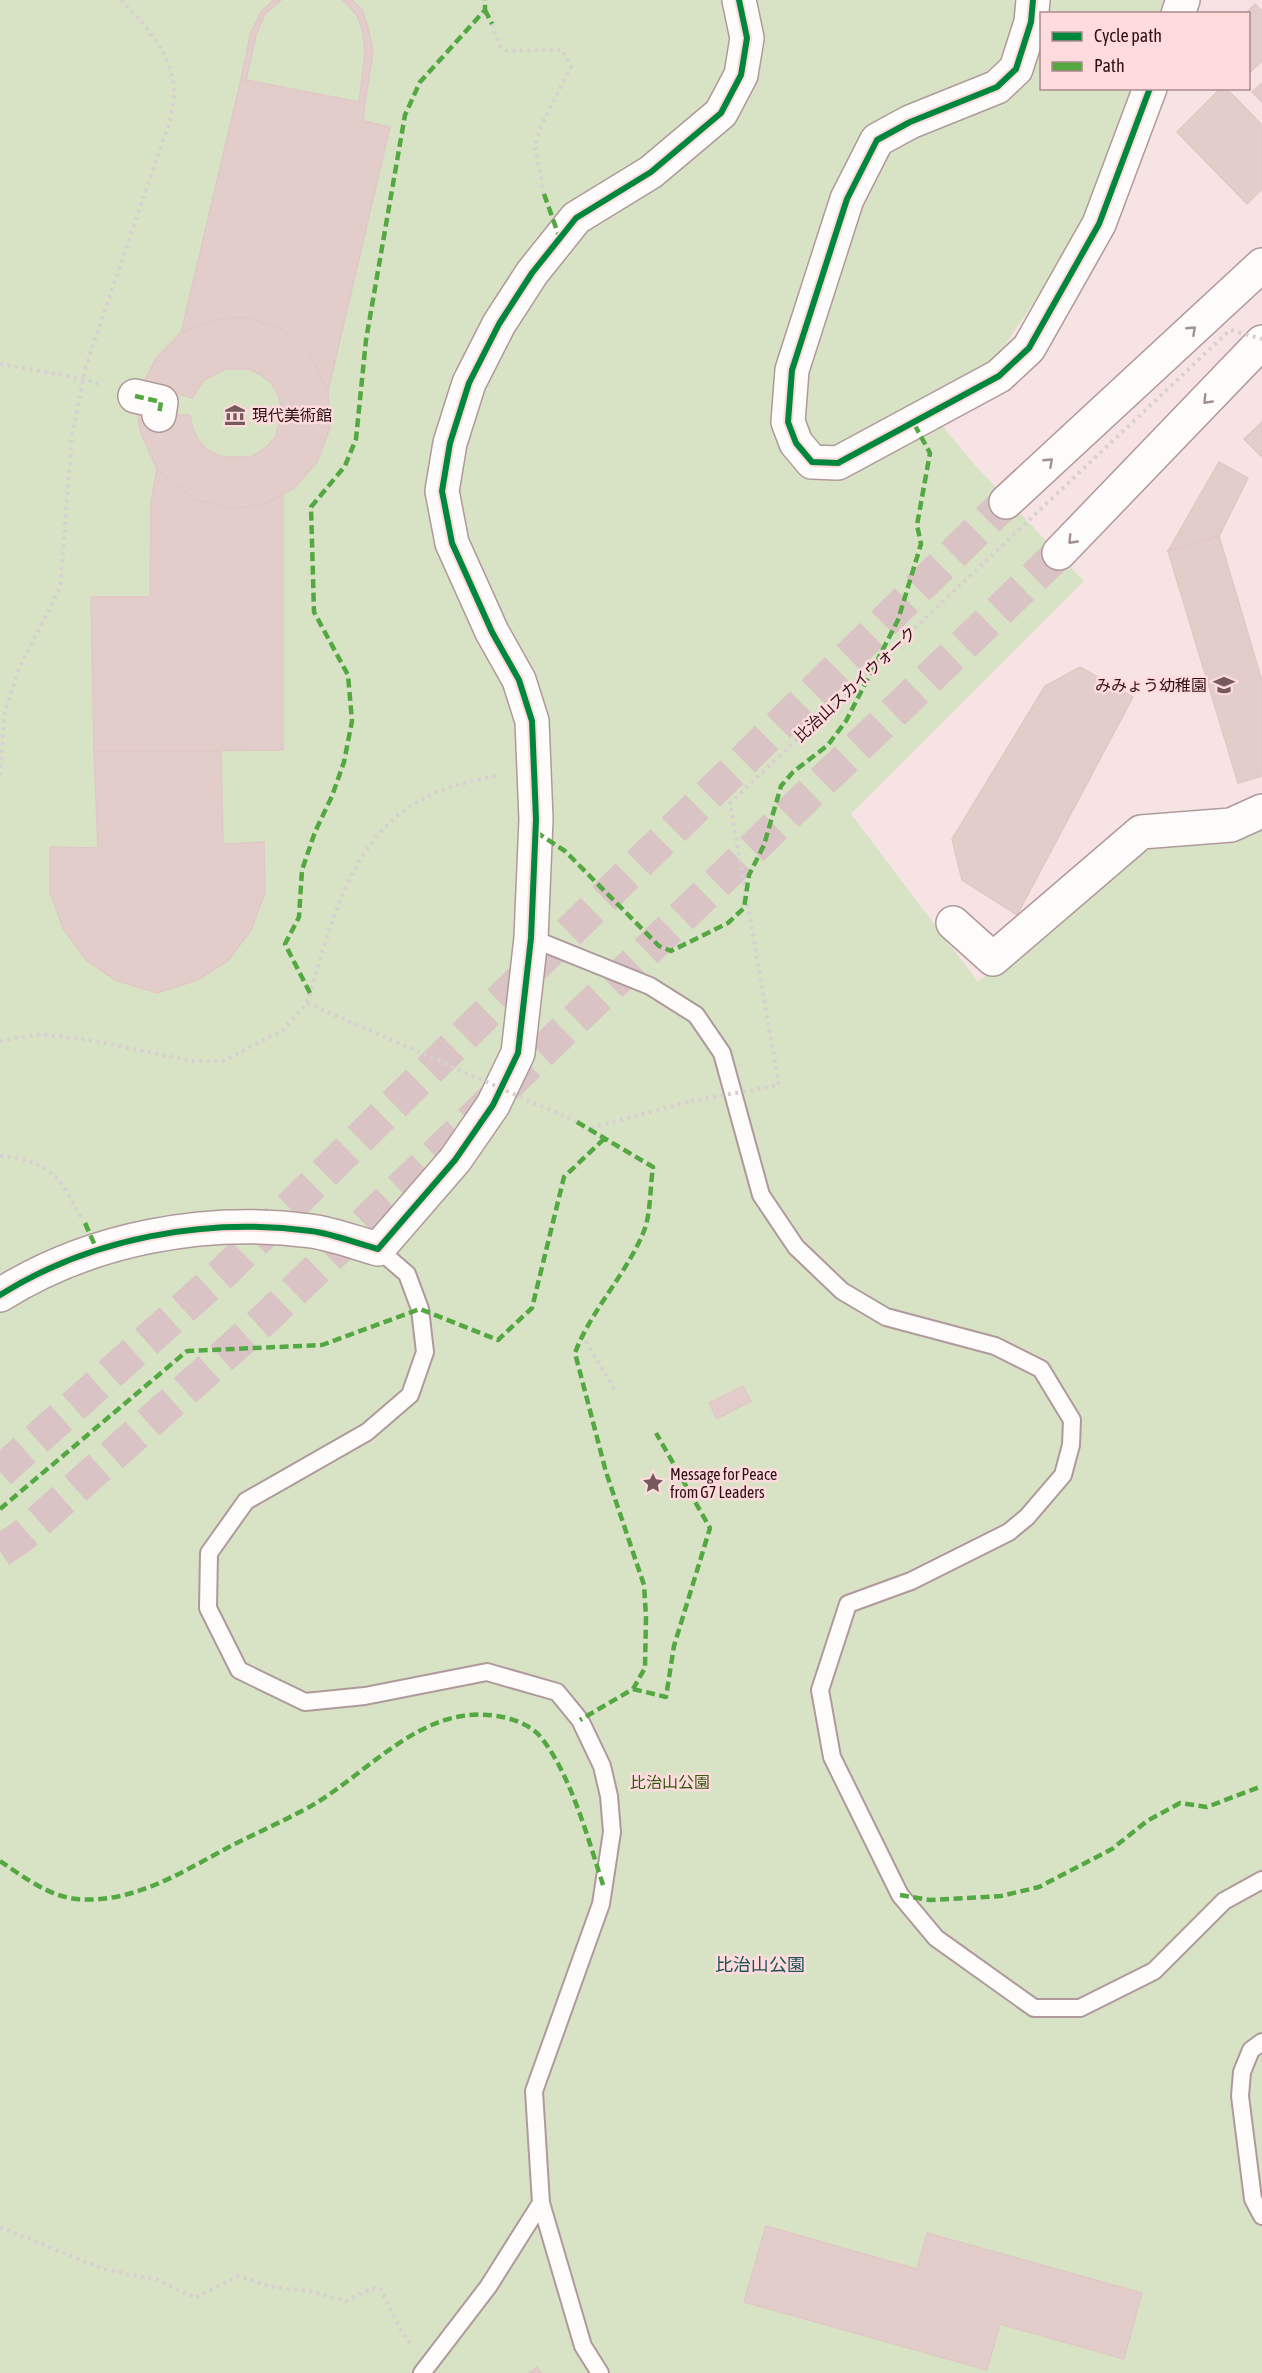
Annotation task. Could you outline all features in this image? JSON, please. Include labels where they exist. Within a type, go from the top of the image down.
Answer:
[{"type":"street","points":[[0,1295],[32,1275],[118,1242],[218,1226],[313,1231],[378,1249],[455,1160],[493,1105],[518,1053],[531,938],[536,819],[532,721],[519,681],[492,632],[452,543],[442,491],[450,444],[470,383],[500,324],[532,273],[571,225],[576,219],[651,172],[721,113],[741,75],[747,38],[739,0]]},
{"type":"street","points":[[1033,0],[1031,22],[1016,69],[997,87],[910,122],[877,140],[848,199],[792,370],[789,422],[796,443],[812,462],[838,463],[999,376],[1029,348],[1099,224],[1149,90]]},
{"type":"street","points":[[1006,502],[1262,265]]},
{"type":"street","points":[[1059,553],[1262,341]]},
{"type":"street","points":[[953,923],[993,959],[1141,832],[1231,825],[1262,811]]},
{"type":"lane","points":[[531,938],[650,986],[696,1015],[722,1053],[761,1196],[796,1247],[842,1291],[886,1317],[995,1346],[1041,1369],[1072,1420],[1071,1445],[1063,1475],[1027,1517],[1009,1533],[912,1581],[848,1604],[820,1690],[832,1757],[900,1895],[936,1938],[1034,2008],[1080,2008],[1154,1971],[1224,1901],[1262,1880]]},
{"type":"lane","points":[[378,1249],[407,1274],[420,1309],[425,1352],[410,1395],[367,1432],[246,1501],[208,1553],[208,1608],[239,1670],[305,1701],[365,1696],[487,1672],[557,1692],[580,1719],[602,1766],[609,1796],[612,1832],[601,1904],[534,2091],[541,2204],[583,2346],[600,2373]]},
{"type":"lane","points":[[1262,2042],[1251,2050],[1242,2072],[1240,2096],[1253,2199],[1262,2216]]},
{"type":"lane","points":[[425,2370],[488,2287],[541,2204]]},
{"type":"path","points":[[0,776],[5,712],[19,668],[60,588],[72,435],[86,366],[170,120],[175,93],[165,53],[147,26],[121,0]]},
{"type":"path","points":[[492,24],[500,45],[507,51],[562,51],[571,67],[540,128],[535,146],[544,194]]},
{"type":"path","points":[[0,364],[84,379],[98,384]]},
{"type":"path","points":[[0,1041],[41,1034],[95,1041],[191,1061],[223,1061],[283,1030],[307,1003],[339,896],[374,841],[392,820],[419,800],[453,785],[479,780]]},
{"type":"path","points":[[307,1003],[577,1122]]},
{"type":"path","points":[[0,1156],[26,1161],[55,1174],[64,1184],[85,1223]]},
{"type":"path","points":[[582,1335],[616,1392]]},
{"type":"path","points":[[0,2227],[103,2269],[158,2280],[195,2298],[238,2276],[271,2287],[309,2291],[346,2301],[372,2288],[381,2289],[400,2329],[425,2370]]},
{"type":"green space","name":"比治山公園","points":[[0,0],[1165,0],[1160,12],[1040,12],[1040,90],[1132,90],[1072,246],[992,364],[921,400],[973,463],[1084,581],[851,814],[978,982],[1148,841],[1262,828],[1262,2373],[0,2373]]},
{"type":"building","points":[[273,0],[281,0],[265,14],[256,35],[246,80],[241,79],[251,32],[262,11]]},
{"type":"building","points":[[343,0],[352,0],[362,10],[369,31],[373,52],[365,103],[359,102],[365,54],[363,33],[357,15]]},
{"type":"building","points":[[1255,4],[1262,11],[1262,61],[1250,72],[1250,12],[1247,12]]},
{"type":"building","points":[[241,79],[365,103],[363,121],[390,127],[328,391],[309,352],[282,329],[244,317],[213,320],[181,333]]},
{"type":"building","points":[[1262,83],[1262,102],[1252,92]]},
{"type":"building","points":[[1219,90],[1228,90],[1262,125],[1262,189],[1247,204],[1177,132]]},
{"type":"building","points":[[244,317],[282,329],[309,352],[328,391],[330,428],[317,462],[294,488],[267,503],[232,509],[194,499],[157,469],[140,431],[138,415],[190,415],[199,441],[209,451],[222,457],[251,457],[264,449],[275,438],[282,412],[279,397],[271,383],[261,375],[249,369],[226,369],[204,380],[192,398],[143,384],[156,358],[181,333],[213,320]]},
{"type":"building","points":[[1262,422],[1262,457],[1244,439]]},
{"type":"building","points":[[1219,462],[1248,478],[1219,536],[1168,551]]},
{"type":"building","points":[[157,469],[194,499],[232,509],[267,503],[283,494],[283,750],[94,751],[91,597],[150,597],[151,502]]},
{"type":"building","points":[[1219,536],[1262,681],[1262,776],[1238,783],[1168,551]]},
{"type":"building","points":[[1080,667],[1133,697],[1017,915],[962,880],[952,839],[1045,686]]},
{"type":"building","points":[[94,751],[221,751],[223,844],[264,842],[265,893],[251,930],[228,961],[197,980],[157,993],[115,980],[86,960],[64,930],[50,893],[50,847],[98,848]]},
{"type":"building","points":[[743,1386],[751,1401],[717,1419],[709,1403]]},
{"type":"building","points":[[766,2226],[917,2269],[927,2233],[1142,2293],[1124,2359],[1000,2324],[987,2370],[744,2302]]},
{"type":"building","points":[[537,2367],[542,2373],[529,2373]]},
{"type":"tunnel","points":[[0,1472],[225,1271],[1006,502]]},
{"type":"tunnel","points":[[0,1551],[21,1537],[266,1318],[1059,553]]},
{"type":"marked path","points":[[310,993],[285,944],[299,917],[302,870],[344,762],[352,721],[348,675],[314,612],[311,507],[345,466],[356,439],[366,340],[405,115],[420,82],[485,10],[485,0]]},
{"type":"marked path","points":[[485,10],[492,24]]},
{"type":"marked path","points":[[544,194],[560,239]]},
{"type":"marked path","points":[[135,396],[161,402],[159,415]]},
{"type":"marked path","points":[[536,832],[565,851],[659,946],[671,951],[728,923],[744,908],[749,875],[764,845],[781,786],[793,772],[828,745],[846,721],[898,620],[921,544],[917,525],[930,453],[913,422]]},
{"type":"marked path","points":[[577,1122],[653,1167],[644,1231],[628,1263],[590,1322],[575,1353],[606,1472],[644,1585],[645,1668],[633,1689],[580,1720]]},
{"type":"marked path","points":[[0,1509],[187,1351],[322,1345],[420,1309],[498,1340],[532,1308],[564,1177],[606,1137]]},
{"type":"marked path","points":[[85,1223],[97,1250]]},
{"type":"marked path","points":[[633,1689],[666,1697],[674,1646],[710,1528],[656,1433]]},
{"type":"marked path","points":[[0,1861],[37,1885],[67,1897],[98,1899],[137,1891],[175,1876],[311,1806],[421,1730],[445,1720],[470,1715],[497,1716],[529,1727],[538,1734],[549,1749],[569,1786],[604,1888]]},
{"type":"marked path","points":[[900,1895],[930,1900],[1001,1896],[1039,1887],[1112,1849],[1147,1821],[1180,1803],[1207,1807],[1262,1786]]},
{"type":"cycle path","points":[[0,1295],[35,1275],[72,1259],[150,1236],[190,1230],[271,1227],[311,1231],[378,1249],[455,1160],[493,1105],[518,1053],[531,938],[536,819],[532,721],[519,680],[492,632],[452,543],[442,491],[450,443],[469,383],[499,324],[532,273],[576,218],[651,172],[721,113],[741,75],[747,38],[739,0]]},
{"type":"cycle path","points":[[1033,0],[1031,22],[1016,69],[997,87],[910,122],[877,140],[847,199],[792,370],[788,422],[796,443],[812,462],[838,463],[999,376],[1029,348],[1099,224],[1149,90]]},
{"type":"place","name":"現代美術館","points":[[235,415]]},
{"type":"place","name":"みみょう幼稚園","points":[[1224,685]]},
{"type":"place","name":"Message for Peace from G7 Leaders","points":[[653,1483]]},
{"type":"district","name":"比治山公園","points":[[760,1965]]}]
